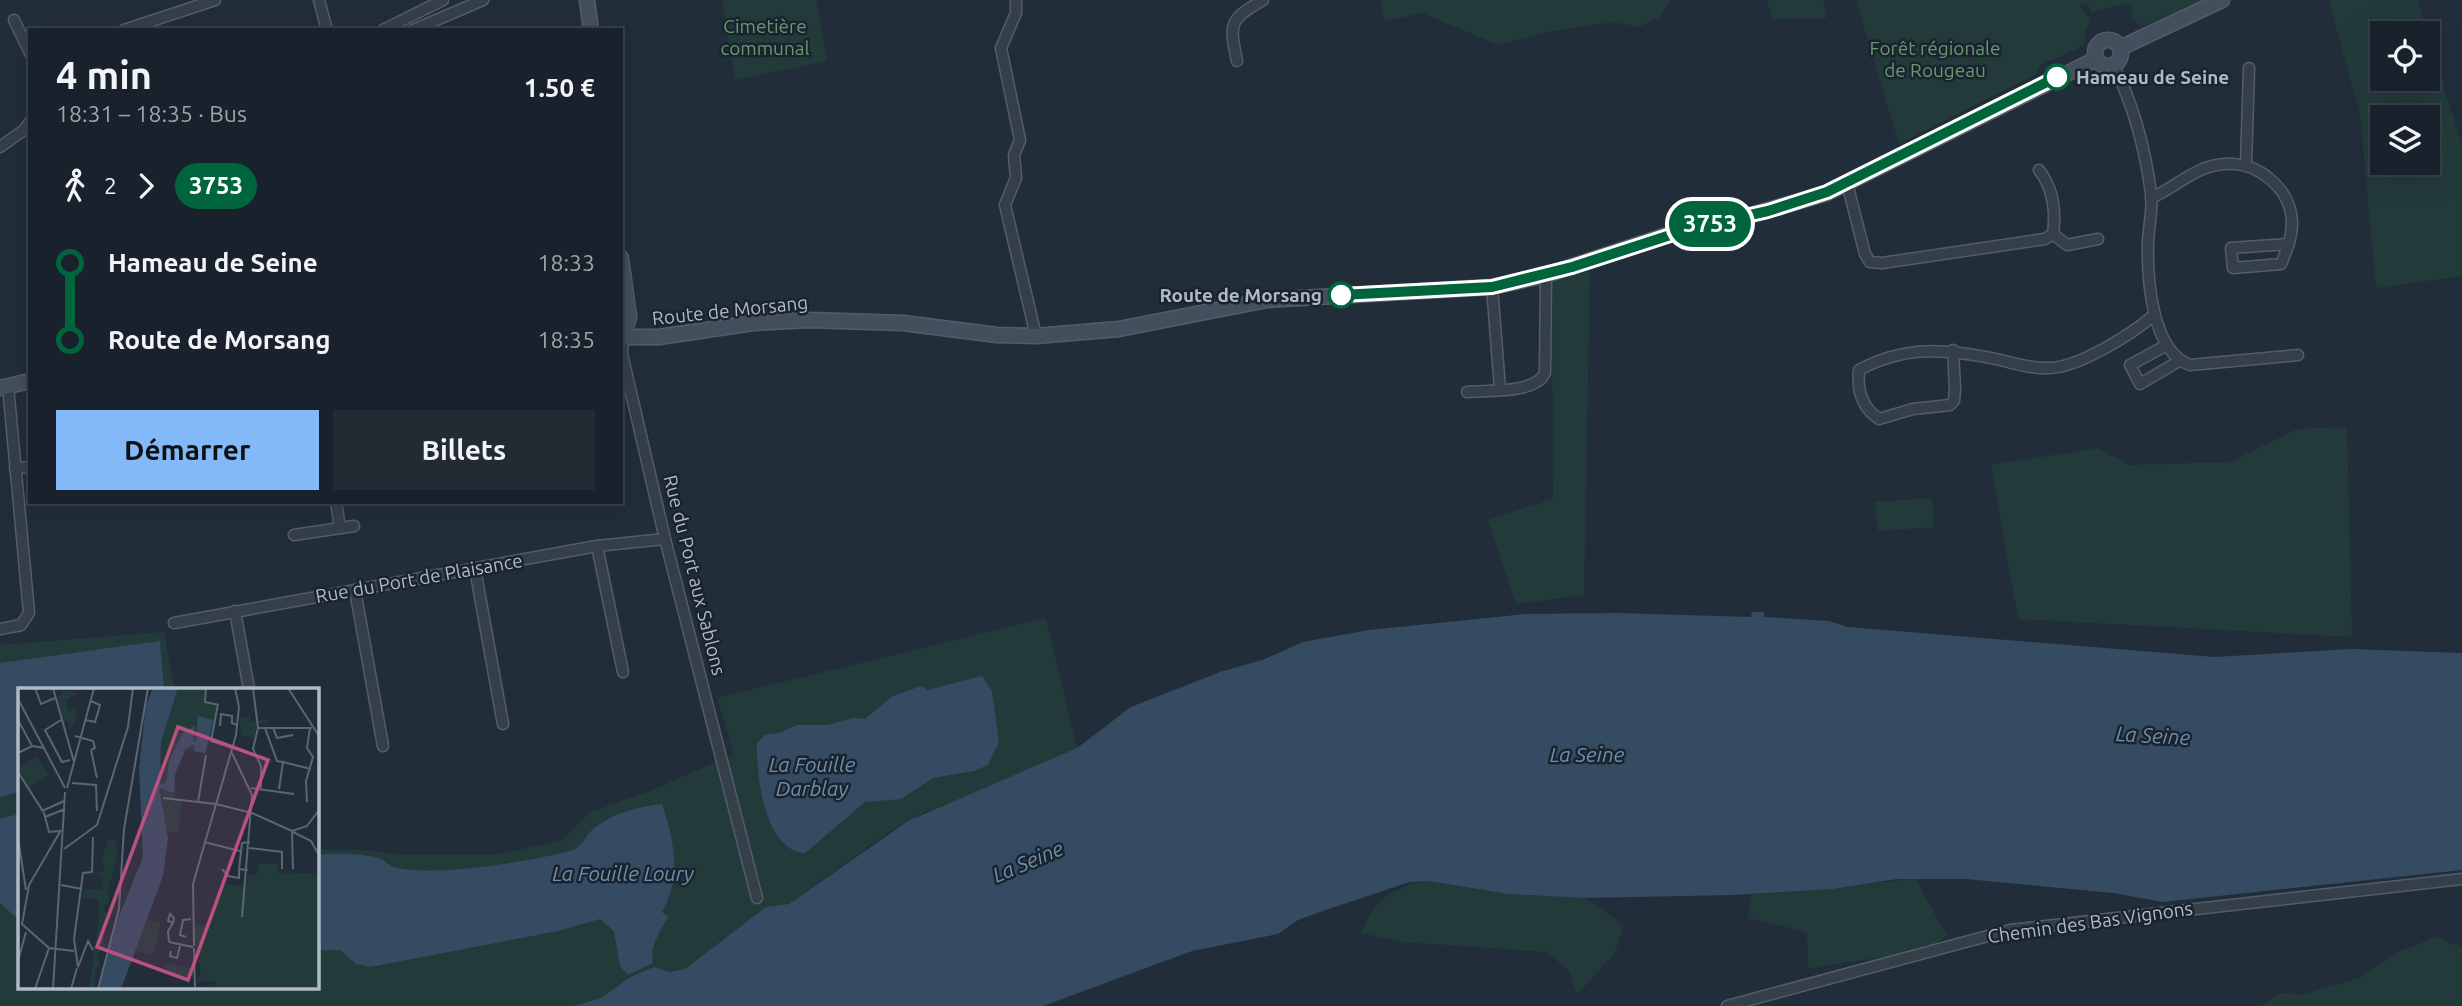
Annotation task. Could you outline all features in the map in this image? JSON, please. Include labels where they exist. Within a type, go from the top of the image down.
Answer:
[{"type":"street","points":[[130,28],[215,0]]},
{"type":"street","points":[[318,0],[326,28]]},
{"type":"street","points":[[387,28],[443,0]]},
{"type":"street","points":[[418,28],[483,0]]},
{"type":"street","points":[[587,0],[591,28]]},
{"type":"street","points":[[1016,0],[1016,13],[1001,48],[1020,140],[1014,155],[1016,177],[1005,205],[1036,336]]},
{"type":"street","points":[[1237,61],[1232,24],[1237,15],[1263,0]]},
{"type":"street","points":[[2120,48],[2222,0]]},
{"type":"street","points":[[14,20],[28,49]]},
{"type":"street","points":[[2102,41],[2114,41],[2120,48],[2121,56],[2114,65],[2101,65],[2096,59],[2096,47],[2102,41]]},
{"type":"street","name":"Route de Morsang","points":[[623,337],[659,337],[753,323],[809,320],[903,323],[998,335],[1036,336],[1119,329],[1267,300],[1492,287],[1546,275],[1673,233],[1768,211],[1847,183],[2096,59]]},
{"type":"street","points":[[2114,65],[2138,126],[2151,198],[2148,244],[2154,315],[2167,345],[2179,361],[2190,365],[2298,355]]},
{"type":"street","points":[[2246,165],[2249,68]]},
{"type":"street","points":[[0,147],[28,125]]},
{"type":"street","points":[[2151,198],[2203,169],[2225,163],[2246,165],[2277,184],[2288,203],[2292,221],[2289,244],[2281,264],[2233,268],[2231,248],[2289,244]]},
{"type":"street","points":[[1847,183],[1865,254],[1870,262],[1882,263],[2045,239],[2053,233],[2055,221],[2049,184],[2039,170]]},
{"type":"street","points":[[2053,233],[2067,245],[2098,239]]},
{"type":"street","name":"Rue du Port aux Sablons","points":[[623,273],[629,317],[623,334]]},
{"type":"street","points":[[1467,392],[1532,385],[1544,376],[1546,275]]},
{"type":"street","points":[[1492,287],[1500,388]]},
{"type":"street","points":[[1954,350],[1955,389],[1954,401],[1950,405],[1913,409],[1879,419],[1870,413],[1858,385],[1859,369],[1896,355],[1923,350],[1954,350],[2051,369],[2087,356],[2154,315]]},
{"type":"street","points":[[2167,345],[2130,365],[2140,384],[2179,361]]},
{"type":"street","name":"Rue du Port aux Sablons","points":[[623,358],[665,539],[757,898]]},
{"type":"street","points":[[0,629],[21,625],[29,613],[4,387],[28,381]]},
{"type":"street","points":[[15,468],[28,467]]},
{"type":"street","points":[[336,504],[340,528]]},
{"type":"street","points":[[294,535],[354,526]]},
{"type":"street","name":"Rue du Port de Plaisance","points":[[174,623],[597,547],[665,539]]},
{"type":"street","points":[[597,547],[623,671]]},
{"type":"street","points":[[475,569],[503,724]]},
{"type":"street","points":[[355,590],[383,746]]},
{"type":"street","points":[[235,611],[249,688]]},
{"type":"street","name":"Chemin des Bas Vignons","points":[[1727,1006],[2010,930],[2462,879]]},
{"type":"green space","name":"Cimetière communal","points":[[722,0],[816,0],[827,61],[735,80]]},
{"type":"green space","points":[[1380,0],[1670,0],[1660,17],[1639,27],[1613,22],[1547,32],[1498,45],[1423,13],[1384,21]]},
{"type":"green space","name":"Forêt régionale de Rougeau","points":[[1767,0],[1823,0],[1827,18],[1773,19]]},
{"type":"green space","name":"Forêt régionale de Rougeau","points":[[1856,0],[2204,0],[2141,27],[2131,16],[2132,7],[2124,4],[2091,12],[2087,4],[2080,6],[2091,20],[2085,30],[2086,41],[2079,48],[2040,65],[2036,74],[1899,144]]},
{"type":"green space","points":[[2329,0],[2417,0],[2424,21],[2370,21],[2370,91],[2440,91],[2440,74],[2462,145],[2462,276],[2376,288],[2360,116]]},
{"type":"green space","points":[[1590,270],[1584,595],[1516,604],[1488,520],[1553,499],[1552,280]]},
{"type":"green space","points":[[2347,427],[2352,637],[2018,619],[1991,465],[2098,448],[2129,465],[2230,462],[2297,429]]},
{"type":"green space","points":[[1932,498],[1934,527],[1878,531],[1875,502]]},
{"type":"green space","points":[[1046,618],[1077,748],[975,794],[925,812],[889,832],[789,904],[766,907],[685,969],[669,972],[654,967],[630,977],[603,997],[575,1006],[0,1006],[0,645],[164,632],[174,688],[18,688],[18,988],[318,988],[318,849],[367,850],[404,855],[494,855],[561,841],[591,812],[650,791],[734,754],[717,698]]},
{"type":"green space","points":[[1915,878],[1947,936],[1926,951],[1808,968],[1807,932],[1748,918],[1752,894],[1833,889]]},
{"type":"green space","points":[[1428,881],[1509,894],[1584,898],[1624,925],[1615,953],[1577,995],[1569,971],[1547,952],[1403,942],[1361,933],[1372,912],[1386,897],[1405,887]]},
{"type":"green space","points":[[2436,937],[2462,948],[2462,1006],[2262,1006],[2279,993],[2303,995],[2361,977],[2398,952]]},
{"type":"water","name":"La Seine","points":[[1752,612],[1764,612],[1764,617],[1829,621],[1848,627],[2214,657],[2351,649],[2462,653],[2462,870],[2163,902],[2113,893],[1967,879],[1897,879],[1833,889],[1732,895],[1584,898],[1509,894],[1428,881],[1410,882],[1298,920],[1278,934],[1192,951],[1043,1006],[575,1006],[603,997],[630,977],[654,967],[669,972],[685,969],[766,907],[789,904],[908,821],[1077,748],[1131,707],[1220,672],[1265,659],[1303,642],[1369,630],[1527,614],[1616,613],[1751,617]]},
{"type":"water","points":[[160,641],[164,688],[18,688],[18,792],[0,797],[0,663]]},
{"type":"water","name":"La Fouille Darblay","points":[[982,676],[992,691],[999,742],[988,765],[974,771],[933,778],[901,799],[865,802],[805,853],[791,849],[780,839],[765,808],[758,773],[757,743],[766,734],[776,734],[798,725],[828,725],[853,718],[865,719],[893,696],[921,686],[928,690]]},
{"type":"water","name":"La Fouille Loury","points":[[662,804],[673,845],[674,872],[672,886],[662,912],[668,917],[654,945],[653,963],[628,975],[620,966],[614,931],[600,919],[558,931],[370,967],[356,964],[340,950],[318,950],[318,854],[365,855],[381,859],[392,866],[431,871],[508,863],[575,849],[604,821],[637,808]]},
{"type":"water","points":[[18,814],[18,919],[0,903],[0,819]]},
{"type":"bus line","name":"3753","points":[[1341,295],[1492,287],[1546,275],[1673,233],[1768,211],[1827,192],[2057,77]]},
{"type":"place","name":"Hameau de Seine","points":[[2057,77]]},
{"type":"place","name":"Route de Morsang","points":[[1341,295]]}]
